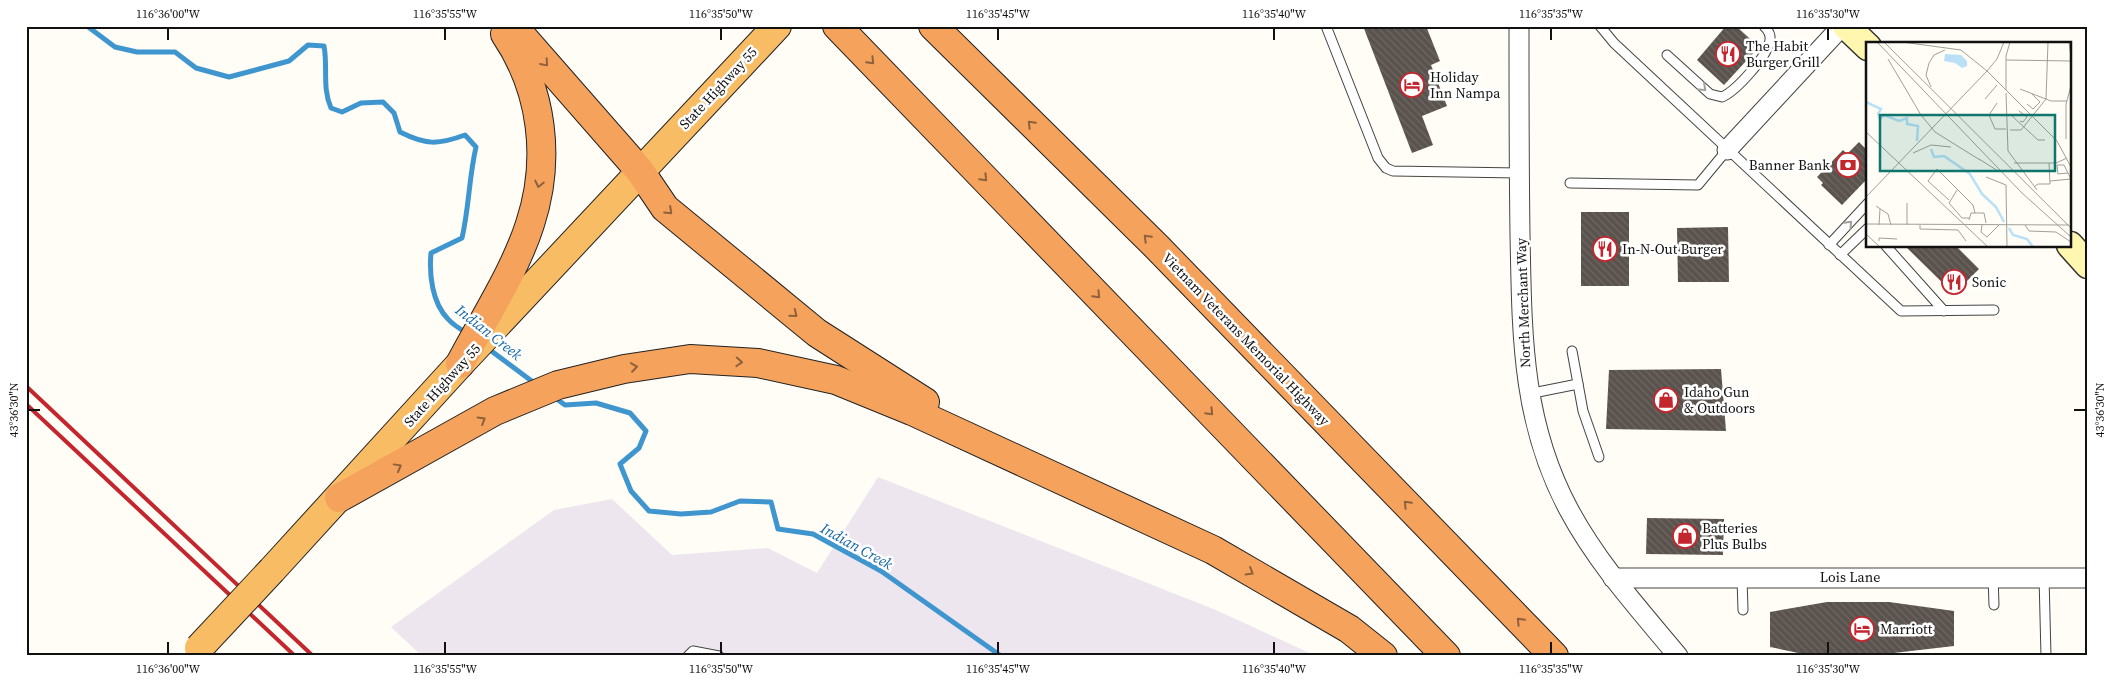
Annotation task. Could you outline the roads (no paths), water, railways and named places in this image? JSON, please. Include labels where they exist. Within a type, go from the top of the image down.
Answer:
[{"type":"highway","points":[[460,364],[513,264],[530,224],[541,176],[542,135],[533,90],[516,51],[500,26]]},
{"type":"highway","points":[[513,26],[640,171],[665,208],[817,333],[918,398],[1213,550],[1349,629],[1383,656]]},
{"type":"highway","name":"State Highway 55","points":[[195,652],[339,498],[460,364],[776,26]]},
{"type":"highway","points":[[837,26],[1446,656]]},
{"type":"highway","name":"Vietnam Veterans Memorial Highway","points":[[933,26],[1157,247],[1554,656]]},
{"type":"highway","points":[[339,498],[495,412],[558,385],[624,369],[690,359],[758,363],[836,380],[912,411],[1213,550]]},
{"type":"main road","points":[[1846,26],[1866,45]]},
{"type":"main road","points":[[2072,247],[2088,265]]},
{"type":"street","name":"North Merchant Way","points":[[1519,26],[1522,336],[1528,394],[1541,443],[1569,510],[1613,578],[1678,656]]},
{"type":"street","points":[[1727,150],[1842,26]]},
{"type":"street","name":"Lois Lane","points":[[1613,578],[1993,576],[2088,578]]},
{"type":"lane","points":[[1326,26],[1378,158],[1386,168],[1393,171],[1519,173]]},
{"type":"lane","points":[[1600,26],[1614,43],[1727,150],[1901,311],[1994,310]]},
{"type":"lane","points":[[1667,55],[1710,94],[1722,97],[1731,91],[1761,58],[1770,41],[1770,34],[1764,26]]},
{"type":"lane","points":[[1570,183],[1698,185],[1727,150]]},
{"type":"lane","points":[[1829,244],[1866,205]]},
{"type":"lane","points":[[1840,255],[1866,230]]},
{"type":"lane","points":[[1888,248],[1944,311]]},
{"type":"lane","points":[[1572,351],[1583,411],[1599,458]]},
{"type":"lane","points":[[1528,394],[1578,384]]},
{"type":"lane","points":[[1993,576],[1994,605]]},
{"type":"lane","points":[[2044,577],[2046,656]]},
{"type":"lane","points":[[1742,578],[1744,610]]},
{"type":"lane","points":[[688,656],[693,651],[719,656]]},
{"type":"waterway","name":"Indian Creek","points":[[26,30],[27,26]]},
{"type":"waterway","name":"Indian Creek","points":[[87,26],[115,47],[137,52],[175,52],[196,68],[229,77],[289,61],[308,45],[324,46],[326,85],[331,108],[342,112],[361,103],[383,102],[394,113],[400,132],[409,136],[425,141],[439,142],[465,135],[476,147],[462,238],[431,253],[431,270],[433,288],[438,305],[452,323],[467,333]]},
{"type":"waterway","name":"Indian Creek","points":[[486,347],[537,385]]},
{"type":"waterway","name":"Indian Creek","points":[[554,397],[565,405],[596,403],[630,413],[646,431],[639,448],[620,464],[631,491],[649,511],[681,514],[711,512],[740,501],[771,502],[778,529],[813,534],[881,571],[1001,656]]},
{"type":"railway","points":[[26,386],[313,656]]},
{"type":"railway","points":[[26,404],[295,656]]},
{"type":"place","name":"The Habit Burger Grill","points":[[1728,54]]},
{"type":"place","name":"Holiday Inn Nampa","points":[[1412,85]]},
{"type":"place","name":"Banner Bank","points":[[1848,165]]},
{"type":"place","name":"In-N-Out Burger","points":[[1605,249]]},
{"type":"place","name":"Sonic","points":[[1954,282]]},
{"type":"place","name":"Idaho Gun & Outdoors","points":[[1666,400]]},
{"type":"place","name":"Batteries Plus Bulbs","points":[[1685,536]]},
{"type":"place","name":"Marriott","points":[[1862,629]]}]
